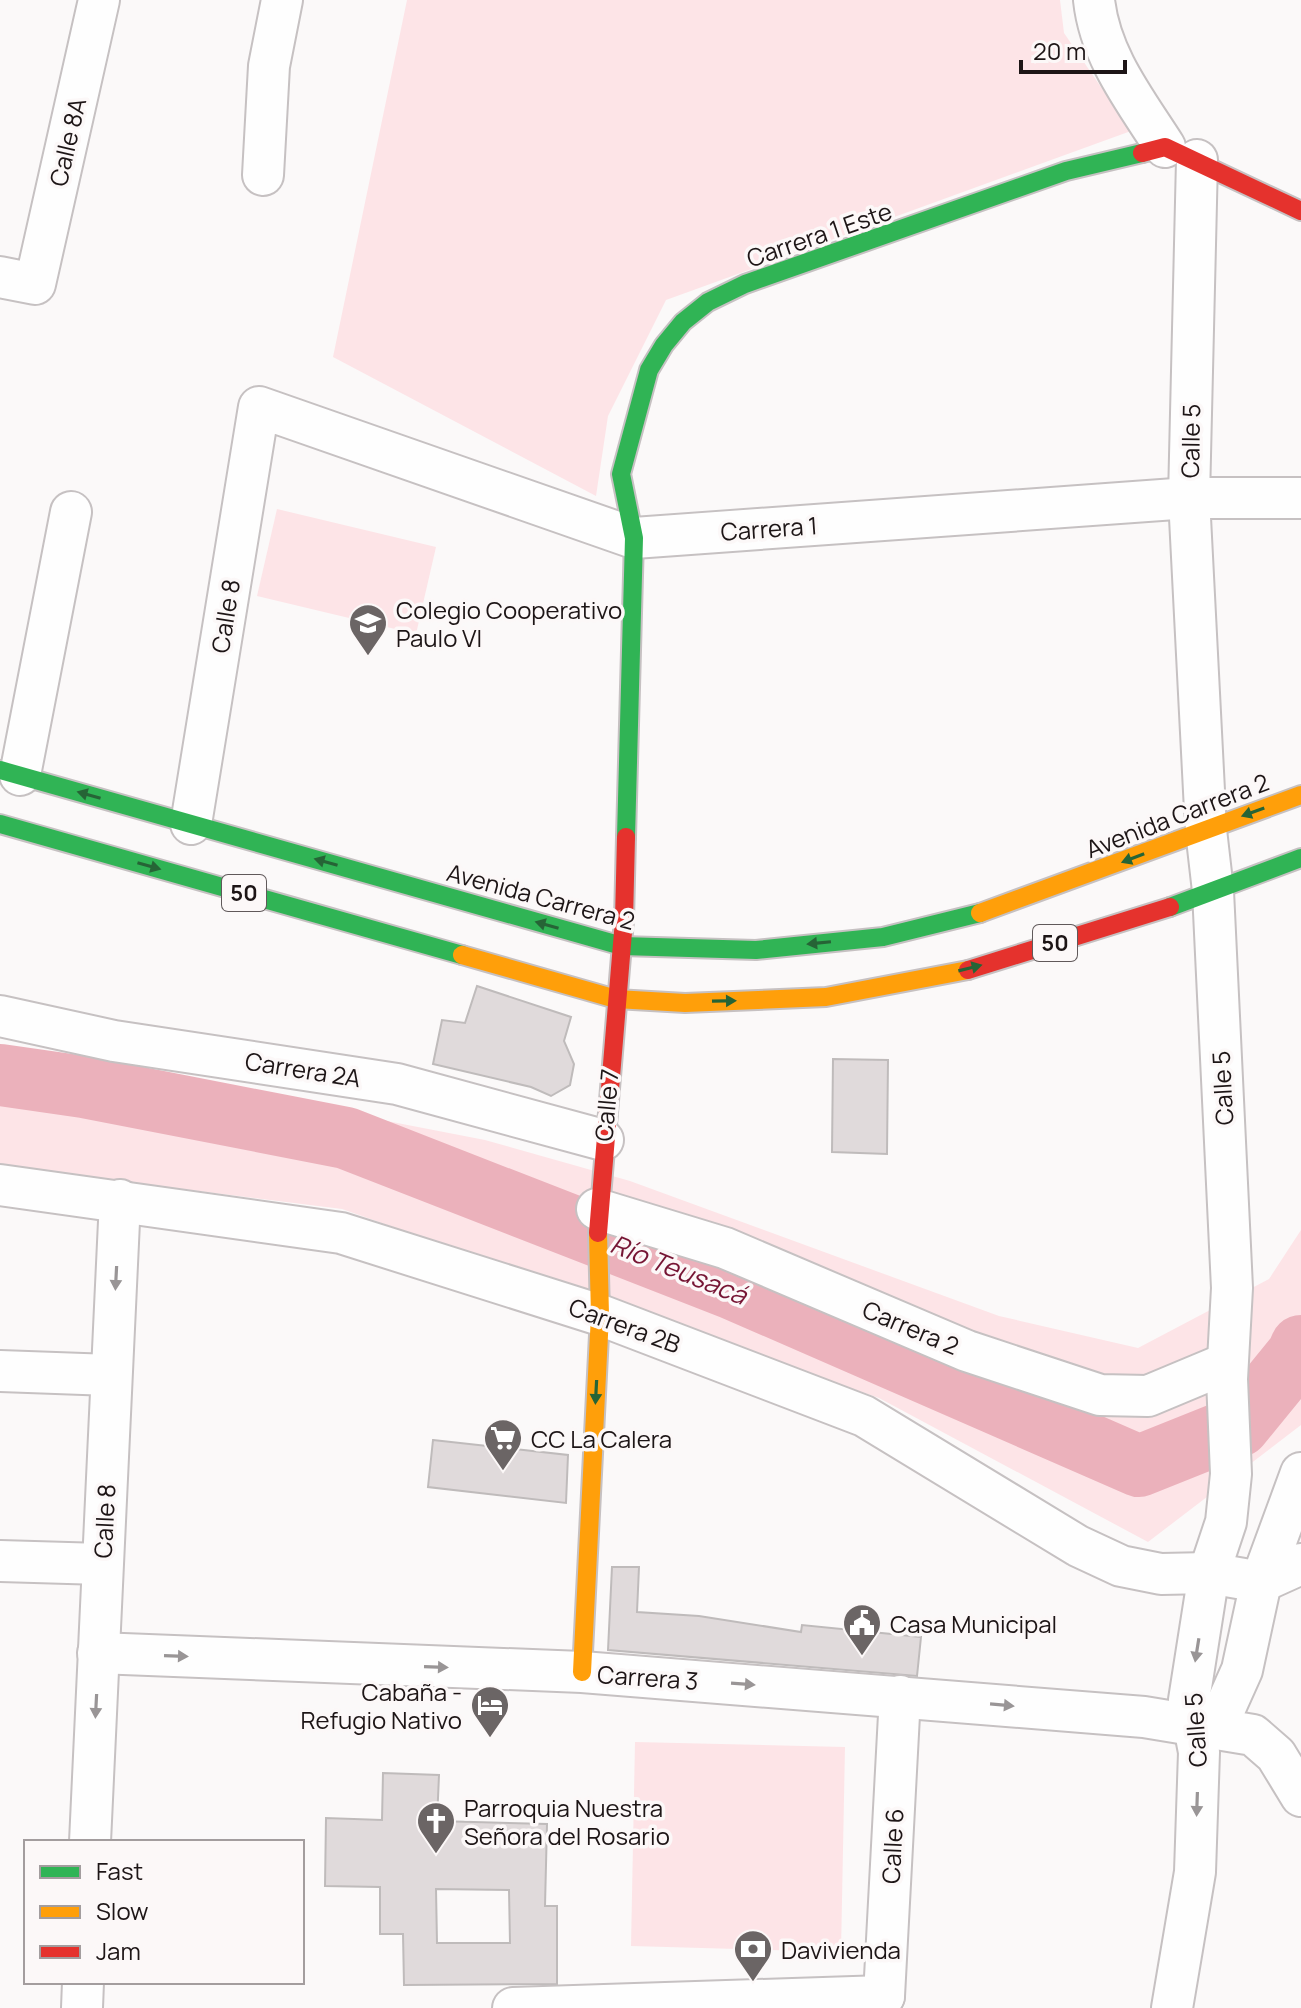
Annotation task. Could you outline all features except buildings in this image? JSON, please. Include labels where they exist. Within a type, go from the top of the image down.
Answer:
[{"type":"main road","points":[[1181,154],[1301,211]]},
{"type":"main road","name":"Carrera 1 Este","points":[[634,538],[621,474],[634,415],[649,370],[664,345],[683,322],[708,302],[745,284],[1066,171],[1181,154]]},
{"type":"main road","name":"Calle 7","points":[[582,1672],[600,1315],[597,1209],[622,946],[634,538]]},
{"type":"main road","name":"Avenida Carrera 2","points":[[12,778],[191,824],[622,946],[756,950],[883,937],[1001,908],[1301,795]]},
{"type":"main road","name":"50","points":[[7,822],[616,999],[794,1001],[894,987],[1011,958],[1213,891],[1301,858]]},
{"type":"main road","points":[[883,937],[894,987]]},
{"type":"street","name":"Calle 8A","points":[[18,281],[99,0]]},
{"type":"street","points":[[263,175],[269,66],[282,0]]},
{"type":"street","points":[[1094,0],[1097,27],[1113,66],[1181,154]]},
{"type":"street","name":"Calle 5","points":[[1172,2008],[1195,1872],[1199,1752],[1206,1727],[1189,1700],[1209,1573],[1226,1522],[1231,1474],[1227,1371],[1232,1288],[1213,891],[1206,830],[1189,498],[1181,154]]},
{"type":"street","name":"Carrera 1","points":[[259,407],[634,538],[1189,498],[1301,498]]},
{"type":"street","name":"Calle 8","points":[[191,824],[259,407]]},
{"type":"street","points":[[12,778],[71,512]]},
{"type":"street","name":"Carrera 2A","points":[[0,1016],[114,1041],[397,1084],[603,1140]]},
{"type":"street","name":"Carrera 2B","points":[[0,1185],[341,1233],[600,1315],[864,1416],[1078,1546],[1121,1566],[1161,1574],[1209,1573]]},
{"type":"street","name":"Calle 8","points":[[90,1840],[120,1200]]},
{"type":"street","name":"Carrera 2","points":[[597,1209],[725,1248],[967,1351],[1100,1395],[1148,1396],[1227,1371]]},
{"type":"street","points":[[0,1371],[111,1375]]},
{"type":"street","points":[[1206,1727],[1242,1670],[1261,1582],[1301,1473]]},
{"type":"street","points":[[0,1561],[102,1564]]},
{"type":"street","points":[[1209,1573],[1261,1582],[1301,1564]]},
{"type":"street","name":"Carrera 3","points":[[98,1653],[582,1672],[1144,1717],[1253,1735],[1276,1755],[1301,1796]]},
{"type":"street","name":"Calle 6","points":[[888,2002],[900,1696]]},
{"type":"street","points":[[82,2008],[83,1984]]},
{"type":"street","points":[[513,2008],[888,2002]]},
{"type":"shaded area","points":[[407,0],[1060,0],[1064,33],[1131,131],[666,300],[608,416],[596,496],[333,357]]},
{"type":"shaded area","points":[[277,509],[436,547],[416,634],[257,596]]},
{"type":"shaded area","points":[[0,1046],[485,1140],[630,1181],[999,1316],[1138,1348],[1269,1279],[1301,1230],[1301,1425],[1148,1542],[879,1398],[342,1209],[0,1166]]},
{"type":"shaded area","points":[[635,1742],[845,1747],[841,1952],[631,1946]]},
{"type":"waterway","name":"Río Teusacá","points":[[0,1075],[84,1087],[346,1138],[731,1288],[1139,1466],[1239,1426],[1301,1346]]},
{"type":"traffic: fast","points":[[626,837],[634,538],[621,474],[649,370],[664,345],[683,322],[708,302],[745,284],[1066,171],[1142,153]]},
{"type":"traffic: fast","points":[[0,770],[622,946],[756,950],[883,937],[980,913]]},
{"type":"traffic: fast","points":[[0,824],[462,955]]},
{"type":"traffic: fast","points":[[1170,907],[1301,858]]},
{"type":"traffic: slow","points":[[980,913],[1301,795]]},
{"type":"traffic: slow","points":[[462,955],[616,999],[685,1003],[826,997],[968,970]]},
{"type":"traffic: slow","points":[[582,1672],[600,1315],[598,1233]]},
{"type":"traffic: jam","points":[[1142,153],[1165,147],[1301,211]]},
{"type":"traffic: jam","points":[[598,1233],[624,920],[626,837]]},
{"type":"traffic: jam","points":[[968,970],[1170,907]]},
{"type":"place","name":"Colegio Cooperativo Paulo VI","points":[[368,657]]},
{"type":"place","name":"CC La Calera","points":[[503,1472]]},
{"type":"place","name":"Casa Municipal","points":[[862,1657]]},
{"type":"place","name":"Cabaña - Refugio Nativo","points":[[490,1739]]},
{"type":"place","name":"Parroquia Nuestra Señora del Rosario","points":[[436,1855]]},
{"type":"place","name":"Davivienda","points":[[753,1983]]}]
